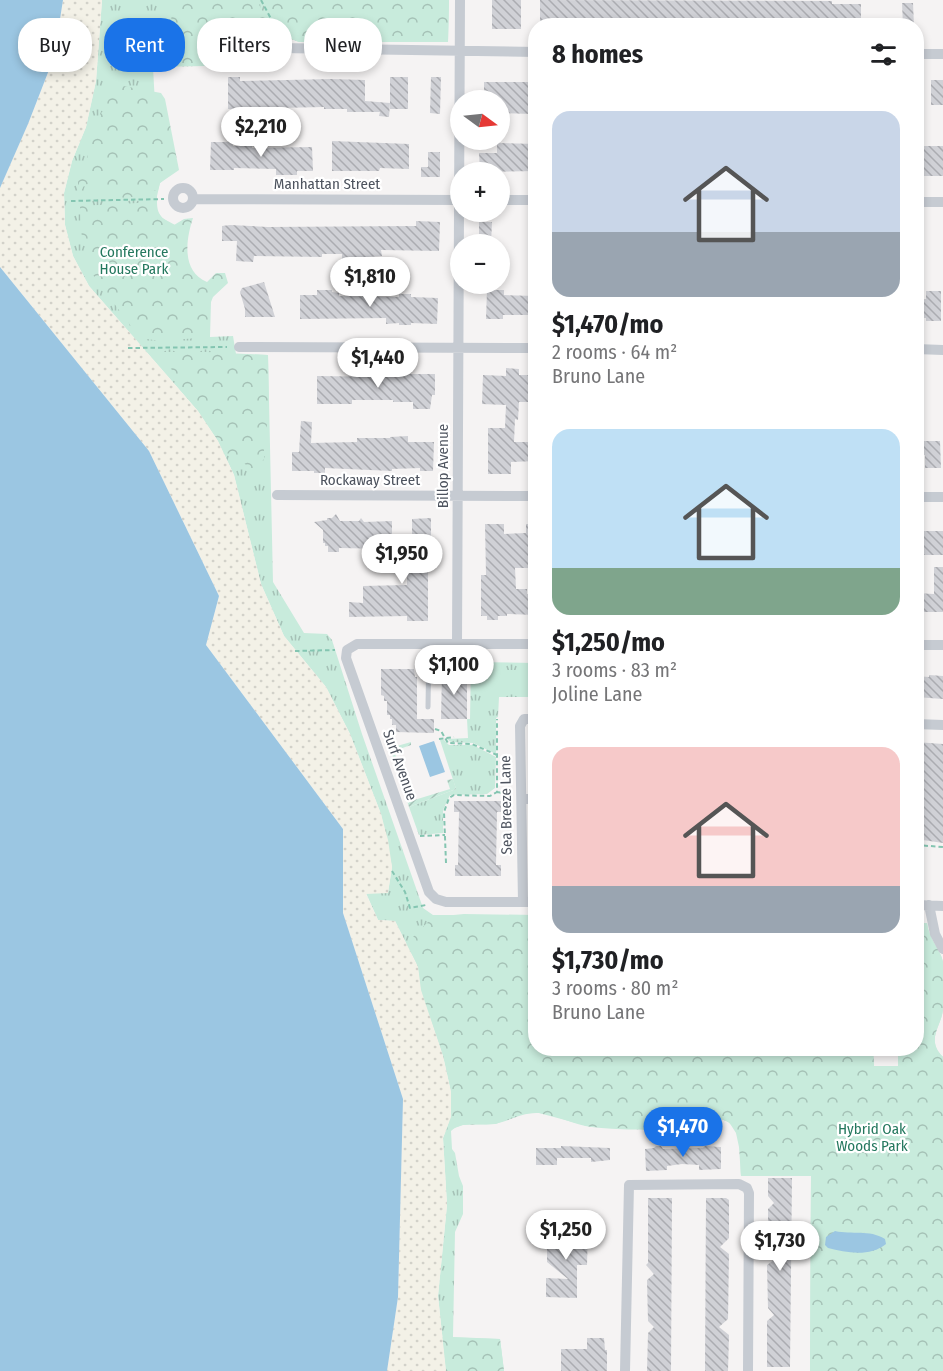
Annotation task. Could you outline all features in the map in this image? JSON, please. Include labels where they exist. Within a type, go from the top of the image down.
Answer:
[{"type":"street","name":"Billop Avenue","points":[[460,0],[460,162]]},
{"type":"street","points":[[292,48],[528,52]]},
{"type":"street","points":[[924,54],[943,54]]},
{"type":"street","name":"Manhattan Street","points":[[193,199],[450,200]]},
{"type":"street","points":[[510,200],[528,200]]},
{"type":"street","points":[[924,202],[943,202]]},
{"type":"street","name":"Billop Avenue","points":[[457,644],[460,222]]},
{"type":"street","points":[[239,347],[528,348]]},
{"type":"street","points":[[924,350],[943,350]]},
{"type":"street","name":"Rockaway Street","points":[[277,495],[528,496]]},
{"type":"street","points":[[924,497],[943,497]]},
{"type":"street","points":[[352,647],[528,644]]},
{"type":"street","points":[[924,645],[943,645]]},
{"type":"street","name":"Surf Avenue","points":[[352,647],[346,658],[429,892],[436,899]]},
{"type":"street","name":"Sea Breeze Lane","points":[[523,902],[520,726],[524,719],[528,719]]},
{"type":"street","points":[[924,724],[943,725]]},
{"type":"street","points":[[522,799],[528,799]]},
{"type":"street","points":[[436,899],[446,902],[528,902]]},
{"type":"street","points":[[924,905],[943,906]]},
{"type":"street","points":[[928,905],[935,934],[943,949]]},
{"type":"street","points":[[626,1371],[629,1185],[739,1184],[747,1188],[749,1193],[748,1371]]},
{"type":"lane","points":[[428,707],[429,644]]},
{"type":"path","points":[[261,0],[271,18]]},
{"type":"path","points":[[71,201],[164,199]]},
{"type":"path","points":[[128,348],[239,347]]},
{"type":"path","points":[[295,651],[352,647]]},
{"type":"path","points":[[446,863],[444,808],[449,798],[454,795],[489,796],[496,792],[498,719]]},
{"type":"path","points":[[435,729],[441,731],[448,744],[472,744],[497,755]]},
{"type":"path","points":[[440,739],[454,737]]},
{"type":"path","points":[[418,836],[445,835]]},
{"type":"path","points":[[924,846],[943,847]]},
{"type":"path","points":[[392,871],[405,892],[410,908],[425,906],[436,899]]},
{"type":"green space","name":"Conference House Park","points":[[102,0],[449,0],[448,42],[382,42],[382,18],[304,18],[304,42],[299,42],[292,40],[292,18],[197,18],[197,66],[185,66],[185,18],[104,18],[104,72],[153,72],[155,104],[171,174],[160,183],[157,211],[162,218],[177,226],[210,337],[233,336],[236,354],[268,355],[273,582],[304,633],[327,634],[332,640],[362,734],[423,908],[433,915],[528,915],[528,1056],[873,1056],[874,1066],[898,1066],[898,1056],[924,1056],[924,923],[927,923],[943,962],[943,1009],[935,1044],[943,1057],[943,1371],[810,1371],[811,1176],[741,1176],[738,1138],[726,1121],[708,1116],[701,1117],[675,1130],[622,1129],[585,1126],[539,1113],[527,1114],[494,1124],[461,1126],[451,1131],[452,1149],[463,1186],[463,1214],[455,1232],[453,1337],[500,1339],[504,1371],[446,1371],[438,1296],[447,1205],[443,1138],[451,1117],[451,1092],[443,1056],[421,990],[418,967],[395,921],[378,920],[366,893],[388,892],[392,867],[381,814],[350,734],[326,687],[284,636],[261,584],[234,475],[218,441],[198,411],[89,286],[73,256],[65,225],[64,193],[72,161],[86,127],[96,81]]},
{"type":"green space","points":[[168,0],[257,0],[265,18],[197,18],[197,66],[185,66],[185,18],[171,18]]},
{"type":"green space","points":[[264,0],[449,0],[448,42],[382,42],[382,18],[304,18],[304,42],[299,42],[292,39],[292,18],[272,18]]},
{"type":"green space","points":[[107,83],[161,93],[165,99],[179,170],[160,183],[158,190],[123,198],[87,184],[83,187],[78,200],[78,181],[85,167],[99,115],[105,109],[109,94]]},
{"type":"green space","name":"Conference House Park","points":[[157,202],[161,216],[174,225],[184,219],[193,218],[187,245],[189,262],[199,277],[207,282],[216,273],[225,273],[228,283],[213,297],[211,302],[210,337],[160,341],[147,339],[133,329],[93,275],[81,232],[80,206]]},
{"type":"green space","points":[[161,352],[268,355],[269,419],[264,434],[264,459],[255,470],[232,453],[224,454],[198,411],[180,390],[178,380]]},
{"type":"green space","points":[[471,662],[528,663],[528,697],[499,697],[498,717],[496,718],[496,754],[473,743],[451,742],[447,739],[468,738],[467,719],[470,719]]},
{"type":"green space","points":[[484,670],[528,670],[528,691],[484,691]]},
{"type":"green space","points":[[440,740],[444,740],[449,745],[473,745],[496,757],[495,788],[487,794],[450,795],[443,810],[443,833],[419,835],[409,807],[456,789]]},
{"type":"green space","points":[[411,742],[411,745],[394,751],[411,801],[450,789],[447,780],[453,779],[456,789],[409,807],[390,748]]},
{"type":"green space","name":"Hybrid Oak Woods Park","points":[[464,914],[528,915],[528,1056],[873,1056],[874,1066],[898,1066],[898,1056],[924,1056],[924,923],[927,923],[943,962],[943,1009],[935,1044],[943,1057],[943,1371],[810,1371],[811,1176],[741,1176],[736,1133],[729,1122],[715,1117],[697,1117],[678,1130],[591,1127],[539,1113],[523,1113],[496,1124],[463,1125],[446,1131],[450,1114],[449,1078],[421,992],[417,966],[406,944],[433,917]],"holes":[[[835,1231],[863,1232],[881,1236],[860,1253],[841,1251]]]},
{"type":"green space","points":[[442,1337],[500,1339],[504,1371],[446,1371]]},
{"type":"sand","points":[[63,0],[102,0],[96,81],[86,127],[72,161],[64,193],[65,225],[73,256],[89,286],[198,411],[218,441],[234,475],[261,584],[284,636],[326,687],[350,734],[381,814],[392,867],[388,893],[366,894],[378,920],[395,921],[418,967],[421,990],[443,1056],[451,1092],[451,1117],[443,1138],[447,1205],[438,1296],[446,1371],[387,1371],[398,1297],[403,1099],[343,913],[343,829],[206,645],[219,596],[149,451],[0,267],[0,188],[48,72],[92,72],[92,18],[60,18]]},
{"type":"water","points":[[0,0],[63,0],[60,18],[18,18],[18,72],[48,72],[0,188]]},
{"type":"water","points":[[0,267],[149,451],[219,596],[206,645],[343,829],[343,913],[403,1099],[398,1297],[387,1371],[0,1371]]},
{"type":"water","points":[[434,741],[445,772],[430,777],[419,746]]},
{"type":"water","points":[[835,1231],[873,1234],[885,1239],[886,1244],[866,1252],[828,1248],[825,1245],[826,1237]]},
{"type":"building","points":[[492,0],[521,0],[521,29],[492,29]]},
{"type":"building","points":[[540,0],[832,1],[832,4],[861,4],[861,18],[540,18]]},
{"type":"building","points":[[902,3],[913,3],[914,18],[903,18]]},
{"type":"building","points":[[228,77],[240,77],[240,81],[365,80],[365,101],[390,103],[389,117],[379,116],[380,112],[347,112],[347,109],[324,109],[324,107],[228,109]]},
{"type":"building","points":[[390,77],[408,77],[408,109],[390,109]]},
{"type":"building","points":[[431,77],[441,77],[440,114],[430,113]]},
{"type":"building","points":[[931,80],[943,80],[943,105],[931,105]]},
{"type":"building","points":[[484,82],[528,82],[528,114],[510,113],[510,90],[484,90]]},
{"type":"building","points":[[332,141],[409,144],[409,169],[332,171]]},
{"type":"building","points":[[211,142],[233,142],[233,146],[252,146],[252,148],[312,147],[313,171],[297,171],[297,175],[276,175],[276,169],[210,170]]},
{"type":"building","points":[[510,143],[528,144],[528,171],[510,171],[510,162],[479,162],[479,153],[510,150]]},
{"type":"building","points":[[924,146],[943,146],[943,176],[924,176]]},
{"type":"building","points":[[428,152],[440,152],[440,177],[421,177],[421,167],[428,167]]},
{"type":"building","points":[[416,221],[440,222],[439,251],[381,250],[382,256],[368,257],[368,261],[342,259],[342,254],[322,254],[322,257],[254,256],[253,262],[236,261],[237,241],[222,241],[222,226],[230,225],[416,226]]},
{"type":"building","points":[[479,222],[492,222],[491,234],[479,234]]},
{"type":"building","points":[[264,282],[275,317],[245,317],[240,292],[242,288]]},
{"type":"building","points":[[317,290],[332,290],[332,292],[339,293],[339,296],[399,297],[399,294],[411,294],[411,297],[438,298],[437,324],[386,324],[386,318],[300,319],[300,295],[317,295]]},
{"type":"building","points":[[926,291],[941,291],[941,321],[926,321],[924,299],[926,299]]},
{"type":"building","points":[[487,294],[528,296],[528,315],[503,315],[503,319],[486,319]]},
{"type":"building","points":[[506,368],[519,369],[519,375],[528,375],[528,402],[519,402],[518,420],[515,419],[514,442],[528,442],[528,461],[511,462],[511,474],[488,474],[488,428],[505,428],[506,405],[482,404],[483,375],[506,376]]},
{"type":"building","points":[[393,374],[435,374],[435,395],[432,395],[430,409],[413,409],[413,402],[393,402],[393,400],[352,400],[352,404],[317,404],[317,376],[393,377]]},
{"type":"building","points":[[301,421],[312,422],[311,443],[357,442],[357,438],[408,436],[408,442],[434,442],[433,471],[420,471],[420,468],[392,469],[392,471],[325,468],[325,473],[292,471],[292,452],[299,452]]},
{"type":"building","points":[[924,441],[940,441],[941,468],[925,468]]},
{"type":"building","points":[[336,514],[340,521],[359,521],[361,518],[364,522],[392,521],[392,549],[339,548],[339,552],[328,552],[328,546],[323,543],[323,530],[314,522],[327,520]]},
{"type":"building","points":[[431,518],[428,621],[407,621],[407,616],[349,617],[349,602],[363,603],[363,586],[407,585],[407,572],[417,571],[416,550],[412,550],[412,519]]},
{"type":"building","points":[[485,524],[504,524],[504,534],[526,533],[526,524],[528,524],[528,568],[515,568],[516,589],[527,589],[528,615],[507,614],[507,616],[498,616],[498,620],[487,620],[487,616],[481,616],[481,575],[486,575]]},
{"type":"building","points":[[924,531],[943,531],[943,555],[924,555]]},
{"type":"building","points":[[934,567],[943,567],[943,612],[924,612],[924,593],[934,594]]},
{"type":"building","points":[[381,669],[414,669],[415,677],[417,677],[417,719],[434,719],[434,733],[396,732],[396,725],[392,725],[390,715],[387,715],[387,701],[384,701],[384,696],[381,695]]},
{"type":"building","points":[[442,673],[467,673],[467,719],[441,719]]},
{"type":"building","points":[[929,675],[943,676],[943,699],[924,698],[924,677],[929,677]]},
{"type":"building","points":[[924,743],[943,744],[943,843],[924,840]]},
{"type":"building","points":[[454,801],[501,801],[501,812],[497,812],[496,865],[501,865],[501,876],[455,876],[455,865],[458,865],[459,812],[454,812]]},
{"type":"building","points":[[561,1146],[610,1148],[610,1160],[591,1162],[591,1158],[557,1158],[557,1165],[536,1165],[536,1148],[561,1148]]},
{"type":"building","points":[[661,1146],[663,1149],[721,1147],[721,1169],[699,1170],[699,1165],[682,1164],[667,1166],[667,1170],[646,1171],[645,1149]]},
{"type":"building","points":[[768,1178],[792,1178],[790,1367],[767,1367],[767,1321],[774,1315],[768,1308],[767,1265],[774,1260],[768,1252],[768,1209],[774,1203],[768,1196]]},
{"type":"building","points":[[648,1198],[672,1198],[671,1371],[647,1371],[648,1333],[654,1327],[648,1321],[647,1280],[654,1274],[646,1265],[648,1263]]},
{"type":"building","points":[[706,1198],[729,1200],[729,1238],[720,1247],[729,1254],[728,1319],[719,1327],[729,1335],[728,1371],[705,1371]]},
{"type":"building","points":[[588,1230],[587,1265],[577,1265],[577,1298],[546,1297],[546,1278],[568,1279],[547,1262],[547,1231]]},
{"type":"building","points":[[587,1338],[604,1338],[605,1350],[607,1350],[607,1371],[561,1371],[561,1349],[587,1349]]}]
